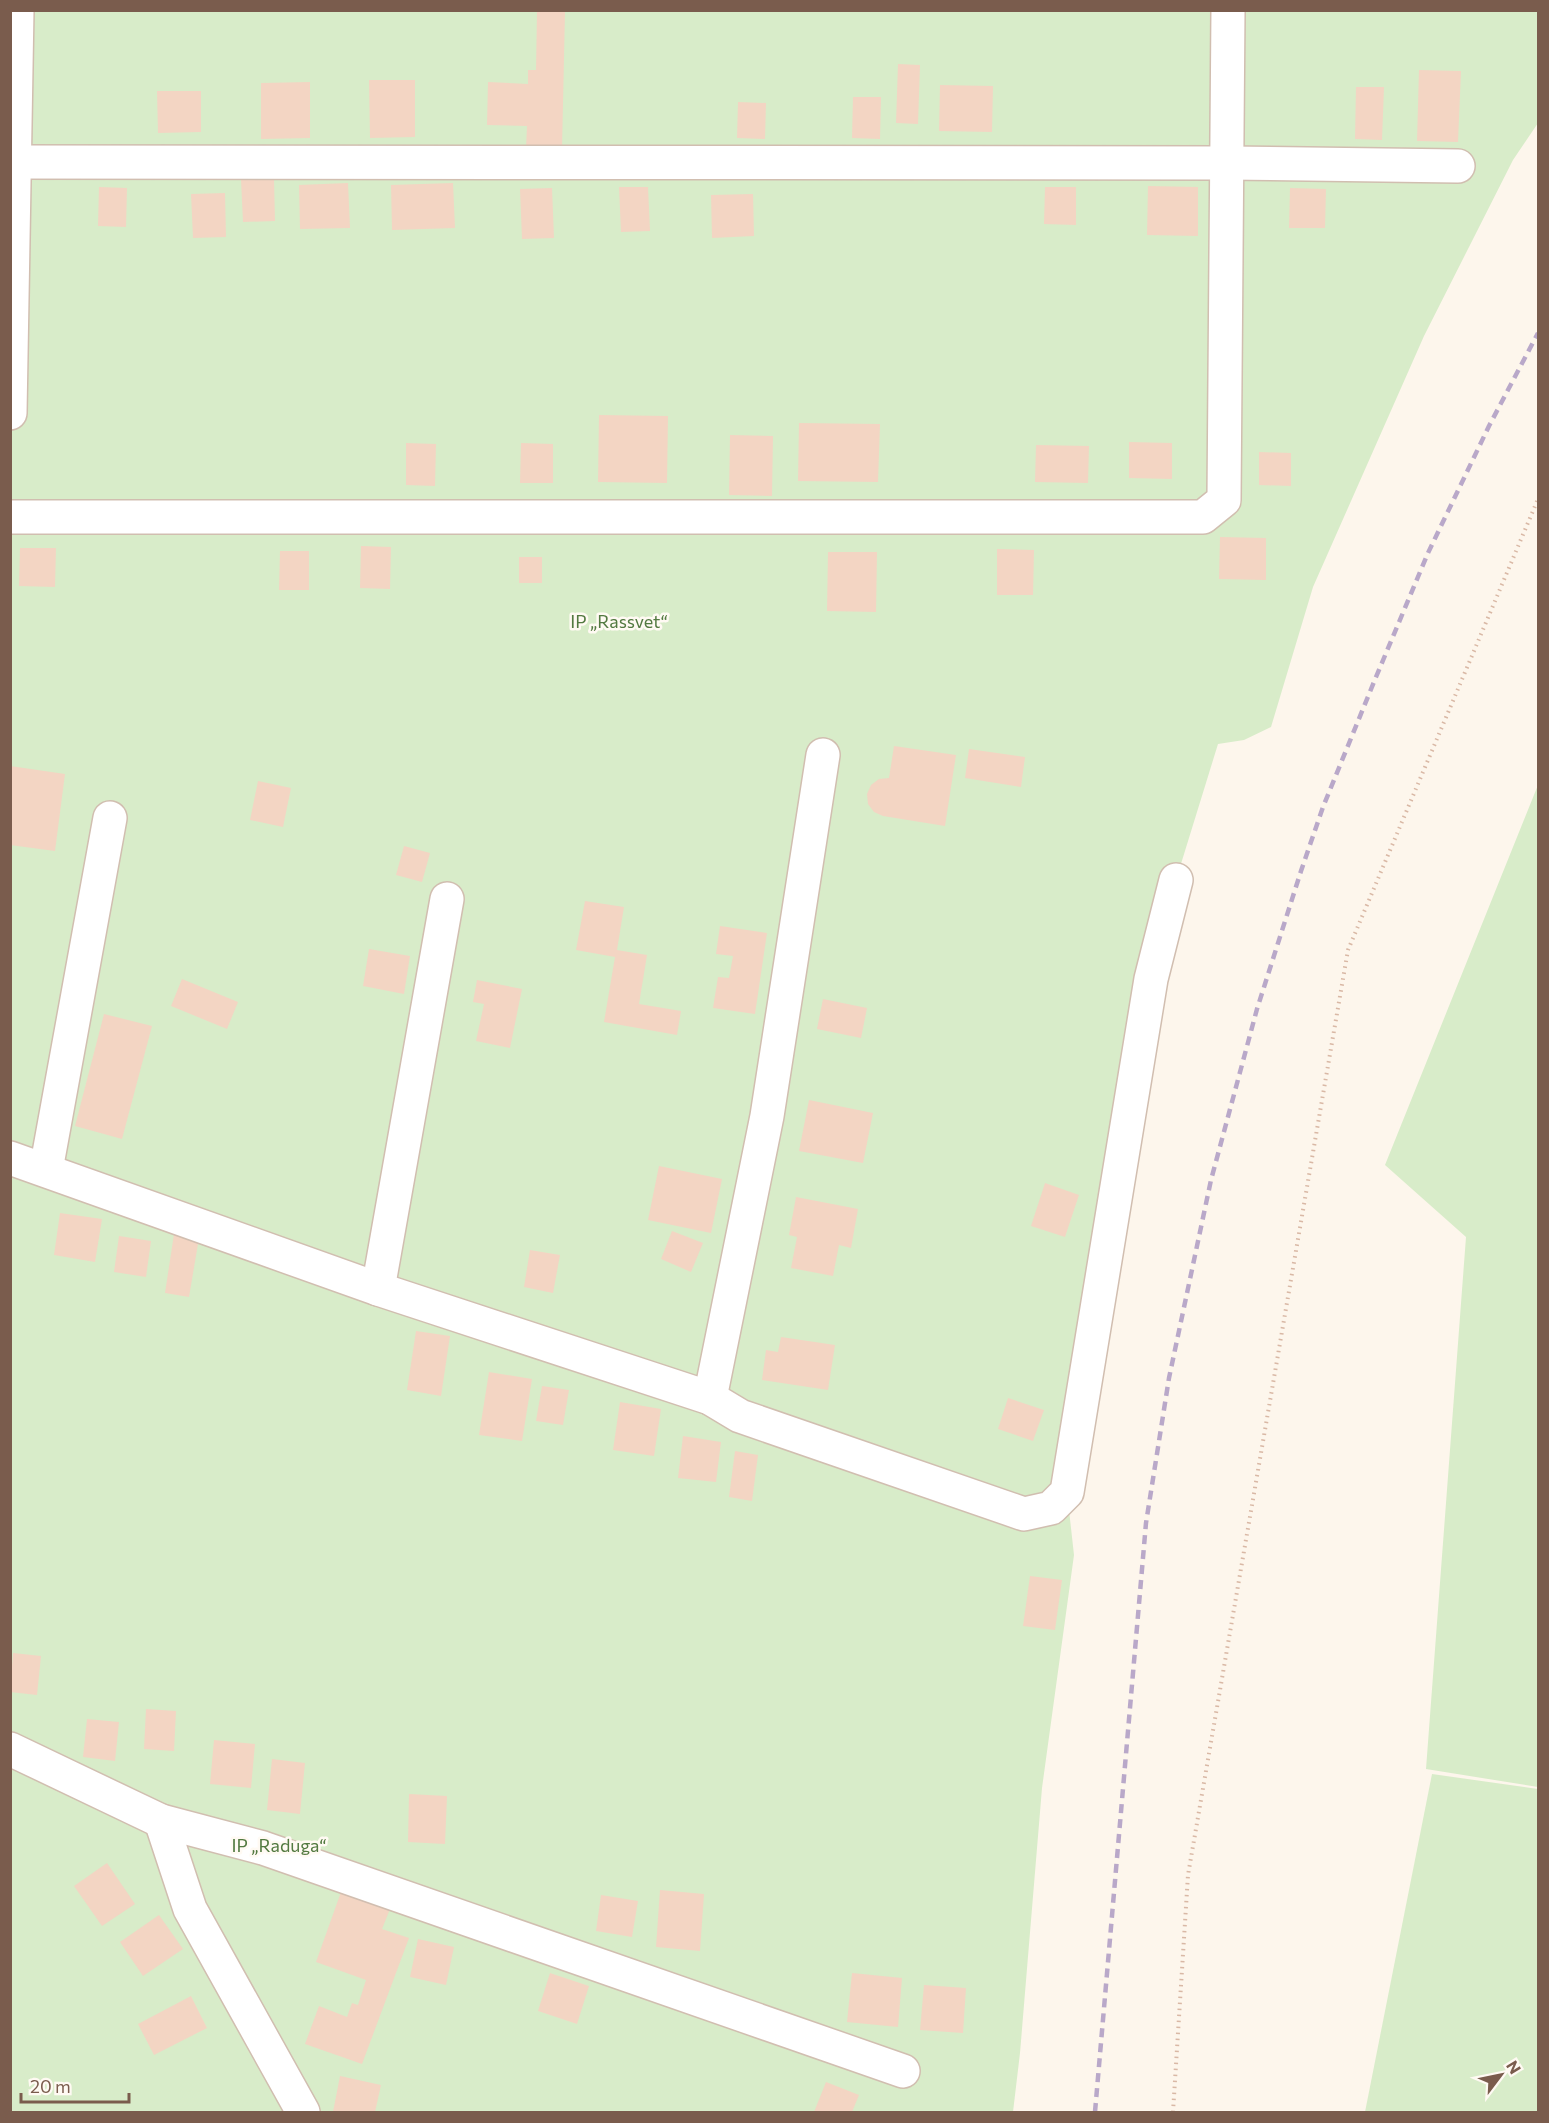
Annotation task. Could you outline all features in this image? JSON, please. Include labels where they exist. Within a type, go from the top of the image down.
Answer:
[{"type":"street","points":[[10,413],[17,10]]},
{"type":"street","points":[[10,517],[1203,517],[1224,500],[1228,10]]},
{"type":"street","points":[[13,162],[1228,163],[1458,166]]},
{"type":"street","points":[[710,1398],[767,1116],[823,755]]},
{"type":"street","points":[[46,1170],[110,818]]},
{"type":"street","points":[[10,1158],[378,1289],[710,1398],[740,1416],[1024,1514],[1051,1508],[1067,1492],[1151,979],[1176,880]]},
{"type":"street","points":[[378,1289],[447,899]]},
{"type":"street","points":[[10,1749],[161,1821],[263,1848],[903,2071]]},
{"type":"street","points":[[161,1821],[190,1909],[303,2112]]},
{"type":"path","points":[[1173,2112],[1188,1875],[1348,950],[1539,499]]},
{"type":"green space","name":"IP „Rassvet“","points":[[11,11],[1538,11],[1538,123],[1513,160],[1424,336],[1313,587],[1271,727],[1244,740],[1218,744],[1176,880],[1067,1492],[1074,1555],[1042,1788],[1013,2112],[11,2112]]},
{"type":"green space","points":[[1538,785],[1538,1787],[1426,1769],[1466,1237],[1385,1165]]},
{"type":"green space","points":[[1432,1774],[1538,1789],[1538,2112],[1365,2112]]},
{"type":"building","points":[[537,12],[565,12],[562,149],[526,148],[527,126],[487,125],[488,82],[528,84],[528,70],[536,70]]},
{"type":"building","points":[[898,64],[920,65],[918,124],[896,123]]},
{"type":"building","points":[[1419,70],[1461,71],[1458,142],[1417,141]]},
{"type":"building","points":[[369,80],[415,80],[415,137],[370,138]]},
{"type":"building","points":[[310,82],[310,138],[261,139],[261,83]]},
{"type":"building","points":[[940,85],[993,86],[992,132],[939,131]]},
{"type":"building","points":[[1356,87],[1384,87],[1382,140],[1355,139]]},
{"type":"building","points":[[157,91],[201,91],[201,132],[158,133]]},
{"type":"building","points":[[853,97],[881,97],[880,139],[852,138]]},
{"type":"building","points":[[738,102],[766,103],[765,139],[737,138]]},
{"type":"building","points":[[274,179],[275,221],[243,222],[241,180]]},
{"type":"building","points":[[348,183],[350,228],[300,229],[299,185]]},
{"type":"building","points":[[453,183],[455,228],[392,230],[391,185]]},
{"type":"building","points":[[1148,186],[1198,187],[1198,236],[1147,235]]},
{"type":"building","points":[[99,187],[127,188],[126,227],[98,226]]},
{"type":"building","points":[[619,187],[648,187],[650,231],[621,232]]},
{"type":"building","points":[[1045,187],[1076,187],[1076,225],[1044,224]]},
{"type":"building","points":[[552,188],[554,238],[522,239],[520,189]]},
{"type":"building","points":[[1290,188],[1326,189],[1325,228],[1289,228]]},
{"type":"building","points":[[225,193],[226,237],[193,238],[191,194]]},
{"type":"building","points":[[753,194],[754,236],[712,238],[711,195]]},
{"type":"building","points":[[599,415],[668,416],[667,483],[598,482]]},
{"type":"building","points":[[799,423],[880,424],[878,482],[798,481]]},
{"type":"building","points":[[730,435],[773,436],[772,496],[729,495]]},
{"type":"building","points":[[1129,442],[1172,443],[1172,479],[1129,478]]},
{"type":"building","points":[[406,443],[436,444],[435,486],[406,485]]},
{"type":"building","points":[[521,443],[553,444],[553,483],[520,483]]},
{"type":"building","points":[[1036,445],[1089,446],[1088,483],[1035,482]]},
{"type":"building","points":[[1259,452],[1291,453],[1291,486],[1259,485]]},
{"type":"building","points":[[1220,537],[1266,538],[1266,580],[1219,579]]},
{"type":"building","points":[[361,546],[391,547],[390,589],[360,588]]},
{"type":"building","points":[[20,548],[56,548],[55,587],[19,586]]},
{"type":"building","points":[[997,549],[1034,550],[1033,595],[997,595]]},
{"type":"building","points":[[280,551],[309,551],[309,590],[279,590]]},
{"type":"building","points":[[828,552],[877,552],[876,612],[827,611]]},
{"type":"building","points":[[519,557],[542,557],[542,583],[519,583]]},
{"type":"building","points":[[894,746],[956,755],[945,826],[883,816],[874,812],[868,804],[867,794],[871,785],[879,779],[889,778]]},
{"type":"building","points":[[969,749],[1025,757],[1021,787],[965,778]]},
{"type":"building","points":[[10,766],[65,774],[55,851],[10,845]]},
{"type":"building","points":[[258,781],[291,788],[283,827],[250,820]]},
{"type":"building","points":[[404,846],[430,853],[422,882],[396,875]]},
{"type":"building","points":[[585,901],[624,907],[617,950],[647,955],[639,1004],[681,1011],[677,1035],[604,1022],[615,957],[576,950]]},
{"type":"building","points":[[720,926],[767,933],[755,1014],[713,1008],[718,977],[729,978],[733,956],[716,954]]},
{"type":"building","points":[[369,949],[410,956],[404,994],[363,986]]},
{"type":"building","points":[[182,979],[238,1002],[227,1029],[171,1006]]},
{"type":"building","points":[[477,980],[522,989],[510,1048],[476,1041],[484,1004],[473,1002]]},
{"type":"building","points":[[823,999],[867,1008],[861,1038],[817,1029]]},
{"type":"building","points":[[104,1014],[152,1026],[122,1139],[75,1126]]},
{"type":"building","points":[[809,1100],[873,1113],[863,1163],[799,1151]]},
{"type":"building","points":[[659,1166],[722,1179],[711,1233],[648,1220]]},
{"type":"building","points":[[1045,1183],[1079,1195],[1065,1237],[1031,1226]]},
{"type":"building","points":[[796,1197],[858,1209],[851,1248],[839,1245],[833,1276],[791,1268],[797,1237],[789,1235]]},
{"type":"building","points":[[60,1213],[102,1219],[95,1262],[54,1255]]},
{"type":"building","points":[[672,1231],[703,1243],[691,1272],[661,1259]]},
{"type":"building","points":[[174,1234],[199,1238],[189,1297],[165,1293]]},
{"type":"building","points":[[119,1236],[151,1241],[146,1277],[114,1272]]},
{"type":"building","points":[[530,1250],[560,1255],[553,1293],[524,1287]]},
{"type":"building","points":[[416,1331],[450,1336],[441,1396],[407,1390]]},
{"type":"building","points":[[781,1337],[835,1345],[828,1390],[762,1380],[766,1350],[778,1352]]},
{"type":"building","points":[[489,1372],[532,1379],[522,1441],[479,1435]]},
{"type":"building","points":[[542,1386],[569,1390],[563,1425],[536,1421]]},
{"type":"building","points":[[1008,1398],[1044,1410],[1033,1441],[998,1429]]},
{"type":"building","points":[[620,1402],[661,1409],[654,1456],[613,1450]]},
{"type":"building","points":[[683,1436],[721,1442],[716,1482],[678,1478]]},
{"type":"building","points":[[735,1451],[758,1455],[752,1501],[729,1497]]},
{"type":"building","points":[[1030,1576],[1062,1580],[1055,1630],[1023,1626]]},
{"type":"building","points":[[13,1653],[41,1656],[37,1695],[10,1692]]},
{"type":"building","points":[[146,1709],[176,1711],[174,1751],[144,1749]]},
{"type":"building","points":[[87,1719],[119,1722],[115,1761],[83,1757]]},
{"type":"building","points":[[214,1740],[255,1744],[251,1788],[210,1784]]},
{"type":"building","points":[[272,1759],[305,1763],[300,1814],[267,1810]]},
{"type":"building","points":[[409,1794],[447,1796],[445,1844],[408,1842]]},
{"type":"building","points":[[107,1863],[135,1904],[102,1926],[74,1886]]},
{"type":"building","points":[[660,1890],[704,1894],[700,1951],[656,1947]]},
{"type":"building","points":[[341,1892],[390,1909],[382,1929],[409,1938],[362,2064],[305,2044],[319,2006],[347,2017],[352,2003],[358,2005],[366,1980],[316,1962]]},
{"type":"building","points":[[601,1895],[638,1901],[632,1937],[596,1931]]},
{"type":"building","points":[[159,1915],[183,1949],[143,1976],[120,1942]]},
{"type":"building","points":[[418,1939],[454,1947],[446,1985],[410,1977]]},
{"type":"building","points":[[550,1973],[589,1986],[577,2024],[538,2011]]},
{"type":"building","points":[[852,1973],[902,1978],[898,2027],[847,2022]]},
{"type":"building","points":[[924,1985],[966,1988],[963,2033],[920,2030]]},
{"type":"building","points":[[191,1996],[207,2028],[154,2055],[138,2024]]},
{"type":"building","points":[[340,2076],[381,2085],[375,2112],[333,2112]]},
{"type":"building","points":[[826,2082],[859,2095],[852,2112],[814,2112]]},
{"type":"railway","points":[[1095,2112],[1146,1523],[1169,1378],[1211,1180],[1257,1009],[1323,807],[1428,553],[1489,426],[1538,333]]},
{"type":"park label","name":"IP „Raduga“","points":[[279,1845]]}]
